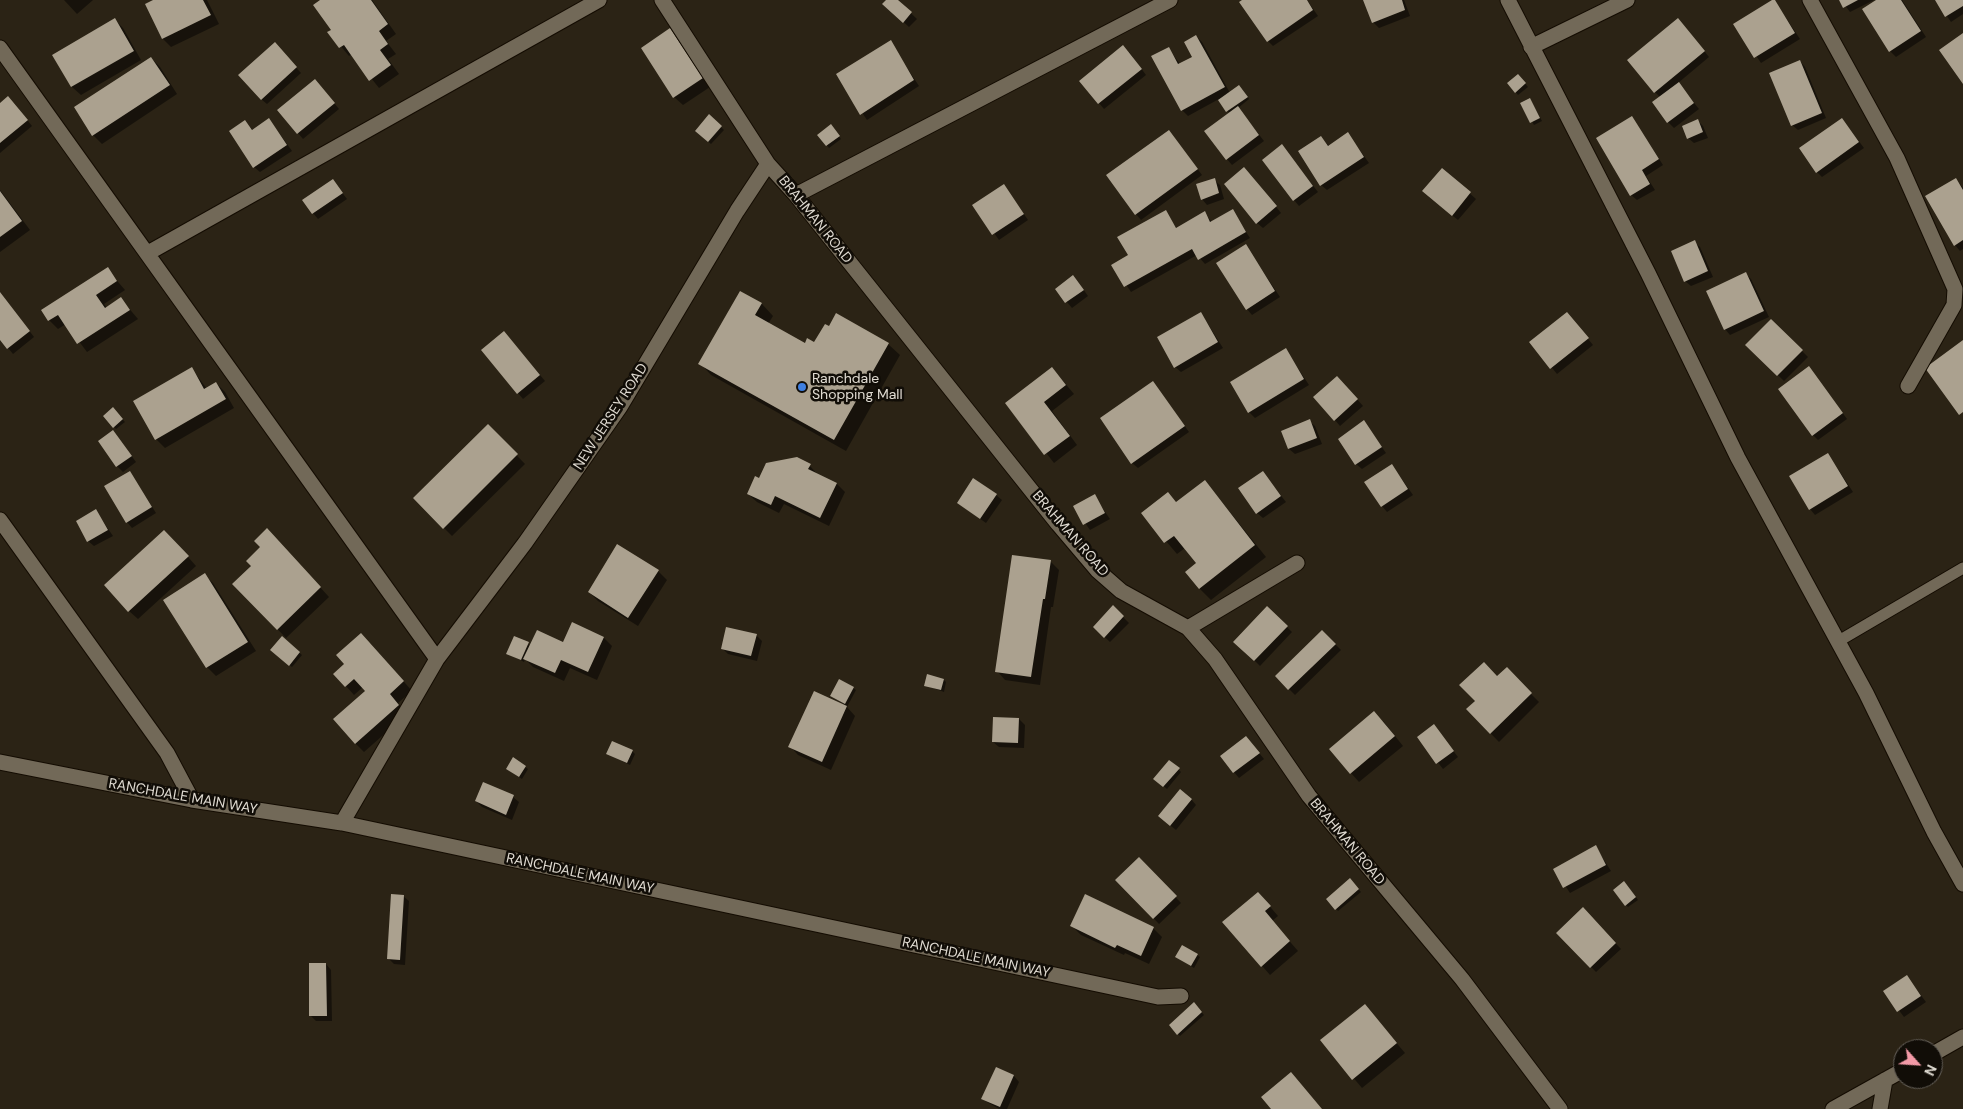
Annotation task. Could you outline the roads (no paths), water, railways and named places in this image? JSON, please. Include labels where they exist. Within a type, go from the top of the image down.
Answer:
[{"type":"street","points":[[148,253],[599,0]]},
{"type":"street","name":"BRAHMAN ROAD","points":[[662,0],[768,164],[796,195],[1097,570],[1121,591],[1188,628],[1215,659],[1309,796],[1462,979],[1560,1109]]},
{"type":"street","points":[[796,195],[1170,0]]},
{"type":"street","points":[[1508,0],[1648,274],[1738,458],[1866,693],[1934,832],[1963,884]]},
{"type":"street","points":[[1531,47],[1627,0]]},
{"type":"street","points":[[1810,0],[1897,158],[1955,289],[1954,306],[1908,386]]},
{"type":"street","points":[[0,48],[438,659]]},
{"type":"street","name":"NEW JERSEY ROAD","points":[[342,823],[438,659],[526,544],[620,407],[737,211],[768,164]]},
{"type":"street","points":[[0,520],[168,753],[192,800]]},
{"type":"street","points":[[1188,628],[1297,563]]},
{"type":"street","name":"RANCHDALE MAIN WAY","points":[[0,762],[192,800],[342,823],[1158,997],[1181,996]]},
{"type":"street","points":[[1943,1048],[1963,1037]]},
{"type":"street","points":[[1841,1107],[1893,1076]]},
{"type":"street","points":[[1880,1109],[1885,1080]]},
{"type":"lane","points":[[1837,642],[1963,568]]},
{"type":"place","name":"Ranchdale Shopping Mall","points":[[802,387]]}]
